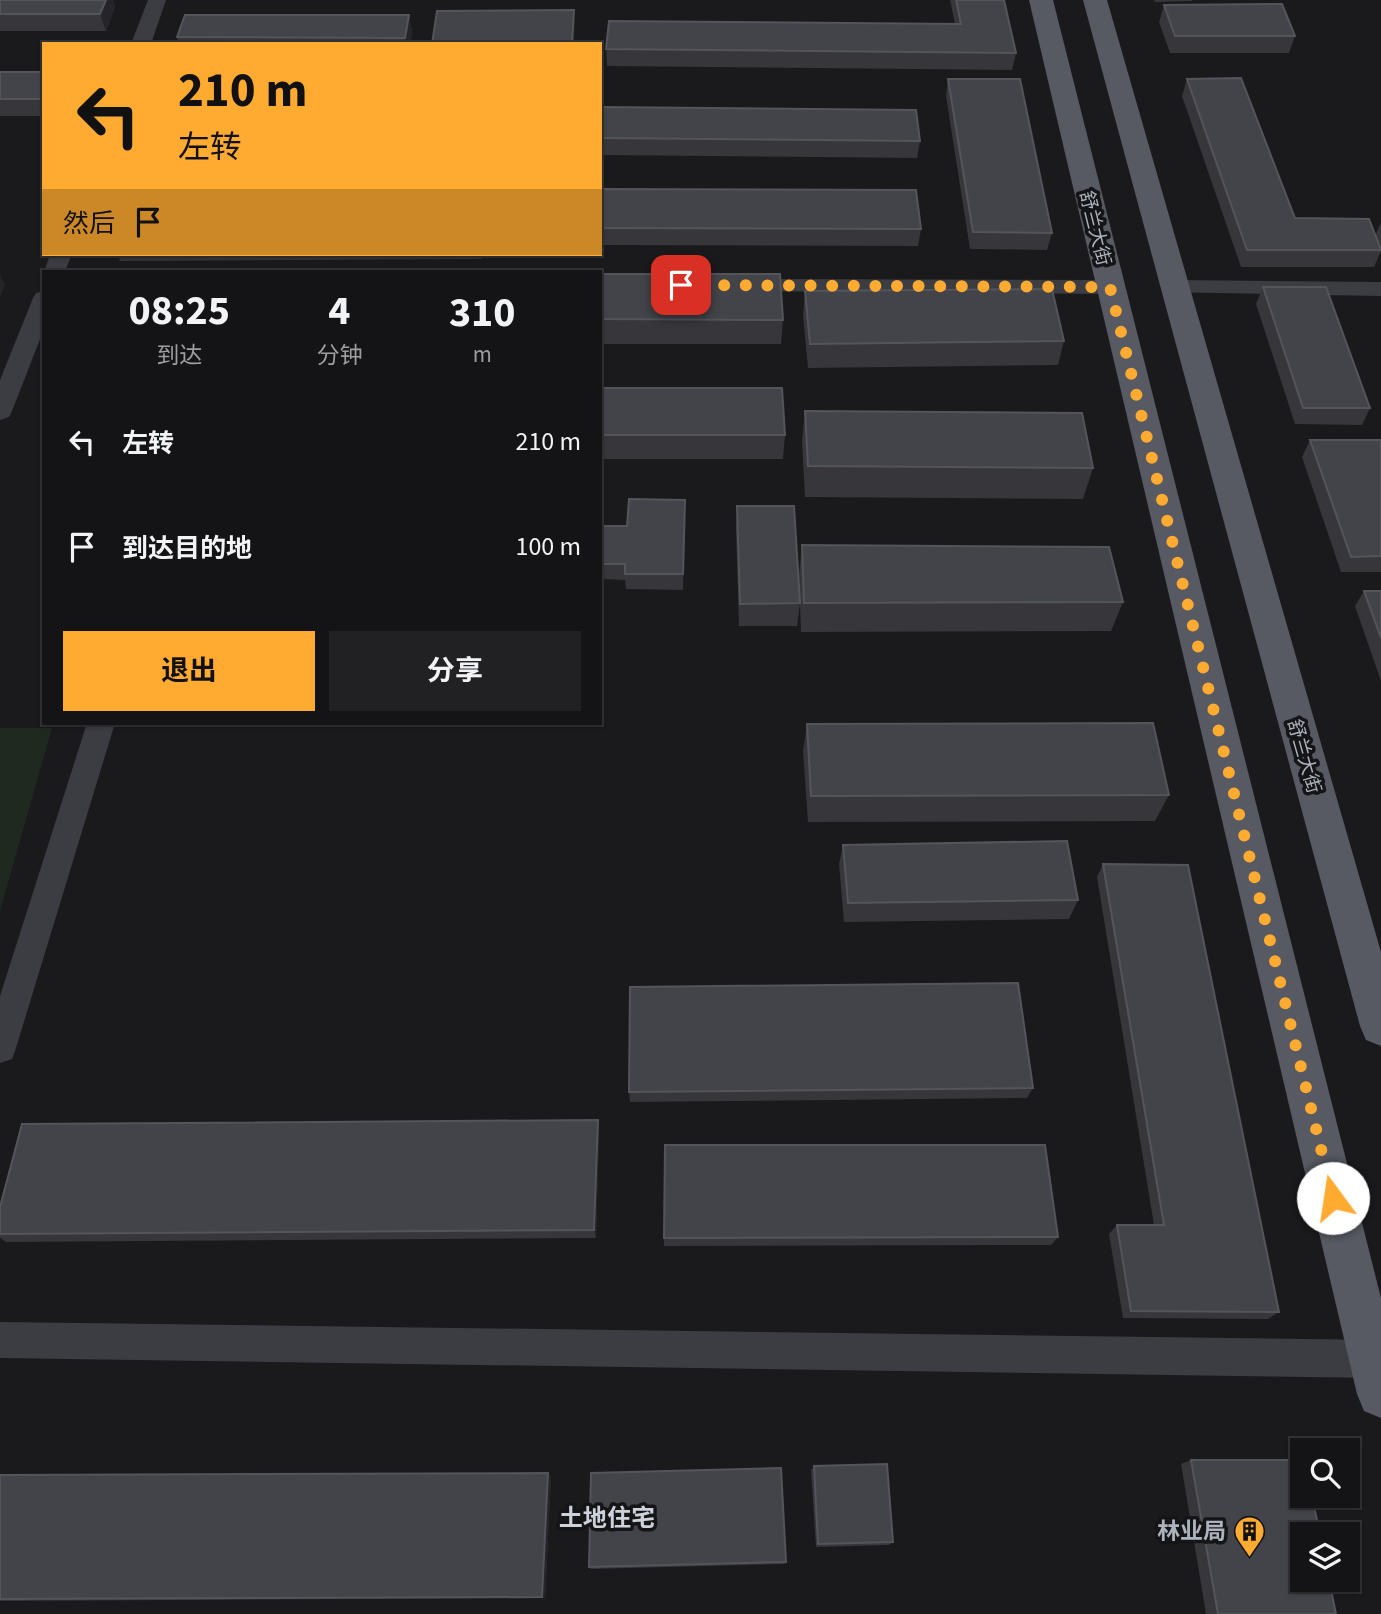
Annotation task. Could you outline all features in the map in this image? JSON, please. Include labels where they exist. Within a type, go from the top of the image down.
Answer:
[{"type":"main road","name":"舒兰大街","points":[[1041,0],[1377,1359],[1381,1394]]},
{"type":"main road","name":"舒兰大街","points":[[1095,0],[1381,1026]]},
{"type":"street","points":[[142,42],[157,0]]},
{"type":"street","points":[[710,286],[1110,287]]},
{"type":"street","points":[[1174,287],[1381,289]]},
{"type":"street","points":[[0,411],[42,303]]},
{"type":"street","points":[[0,1048],[100,725]]},
{"type":"street","points":[[0,1340],[1377,1359]]},
{"type":"green space","points":[[0,728],[52,728],[0,911]]},
{"type":"building","points":[[0,0],[106,0],[100,14],[0,14]]},
{"type":"building","points":[[956,0],[1004,0],[1016,53],[606,49],[609,21],[961,24]]},
{"type":"building","points":[[1282,4],[1295,36],[1175,36],[1164,5]]},
{"type":"building","points":[[574,10],[572,42],[432,42],[437,11]]},
{"type":"building","points":[[185,15],[409,15],[405,38],[177,37]]},
{"type":"building","points":[[0,72],[42,72],[42,99],[0,99]]},
{"type":"building","points":[[1241,78],[1295,218],[1369,219],[1381,250],[1247,250],[1187,79]]},
{"type":"building","points":[[948,79],[1020,79],[1052,233],[973,232]]},
{"type":"building","points":[[602,107],[916,110],[920,141],[602,138]]},
{"type":"building","points":[[602,189],[916,190],[921,229],[602,228]]},
{"type":"building","points":[[602,274],[780,274],[783,320],[602,319]]},
{"type":"building","points":[[1263,287],[1326,287],[1370,408],[1303,408]]},
{"type":"building","points":[[1052,289],[1064,341],[810,344],[805,291]]},
{"type":"building","points":[[602,388],[782,388],[785,435],[602,435]]},
{"type":"building","points":[[805,411],[1082,413],[1093,468],[808,466]]},
{"type":"building","points":[[1310,440],[1381,440],[1381,556],[1351,557]]},
{"type":"building","points":[[629,499],[685,500],[683,574],[625,574],[625,564],[602,564],[602,526],[627,526]]},
{"type":"building","points":[[737,506],[794,506],[800,603],[740,604]]},
{"type":"building","points":[[802,545],[1109,547],[1123,602],[804,603]]},
{"type":"building","points":[[1364,591],[1381,591],[1381,638]]},
{"type":"building","points":[[1153,723],[1169,795],[811,796],[807,724]]},
{"type":"building","points":[[1067,841],[1078,900],[848,903],[843,845]]},
{"type":"building","points":[[1103,864],[1188,865],[1279,1312],[1131,1311],[1117,1225],[1164,1225]]},
{"type":"building","points":[[1018,983],[1033,1088],[629,1092],[630,987]]},
{"type":"building","points":[[598,1120],[594,1230],[0,1234],[0,1207],[22,1124]]},
{"type":"building","points":[[665,1145],[1045,1145],[1058,1237],[664,1238]]},
{"type":"building","name":"林业局","points":[[1191,1460],[1290,1460],[1290,1508],[1314,1508],[1317,1522],[1290,1522],[1290,1592],[1331,1592],[1336,1614],[1218,1614]]},
{"type":"building","points":[[887,1464],[893,1542],[818,1544],[814,1466]]},
{"type":"building","points":[[781,1468],[786,1562],[589,1567],[591,1473]]},
{"type":"building","points":[[548,1473],[542,1597],[0,1599],[0,1475]]},
{"type":"place","name":"林业局","points":[[1249,1558]]},
{"type":"district","name":"土地住宅","points":[[607,1518]]},
{"type":"route","points":[[681,285],[1110,287],[1333,1198]]}]
